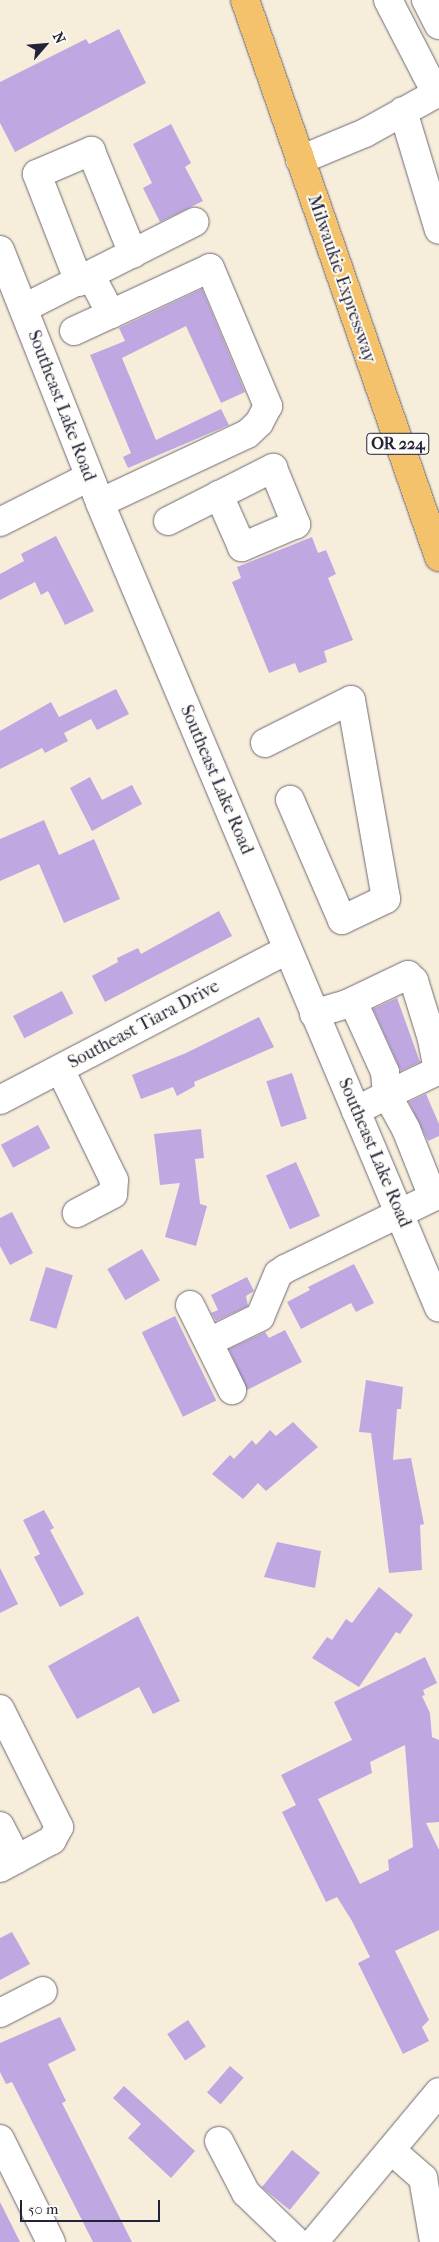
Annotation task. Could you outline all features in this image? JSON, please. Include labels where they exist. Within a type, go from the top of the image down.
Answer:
[{"type":"highway","name":"Milwaukie Expressway","points":[[245,0],[439,557]]},
{"type":"street","points":[[300,160],[365,133],[438,93],[388,0]]},
{"type":"street","points":[[426,0],[439,24]]},
{"type":"street","points":[[403,111],[439,230]]},
{"type":"street","points":[[111,314],[85,279],[37,174],[92,151],[133,254]]},
{"type":"street","points":[[24,308],[85,279],[194,222]]},
{"type":"street","name":"Southeast Lake Road","points":[[0,250],[89,477],[439,1308]]},
{"type":"street","points":[[74,331],[210,268],[268,406],[259,423],[247,434],[100,503]]},
{"type":"street","points":[[0,522],[89,477]]},
{"type":"street","points":[[168,521],[220,495]]},
{"type":"street","points":[[265,743],[351,700],[386,899],[342,920],[290,800]]},
{"type":"street","name":"Southeast Tiara Drive","points":[[0,1100],[287,950]]},
{"type":"street","points":[[314,1014],[351,1005],[408,975],[414,981],[437,1065],[435,1072],[428,1076],[386,1083],[356,1112]]},
{"type":"street","points":[[209,1342],[260,1317],[278,1274],[284,1269],[399,1213],[424,1204],[433,1197],[406,1129],[351,1005]]},
{"type":"street","points":[[60,1069],[114,1180],[114,1194],[77,1214]]},
{"type":"street","points":[[190,1305],[232,1390]]},
{"type":"street","points":[[0,1709],[59,1827],[52,1840],[8,1863],[0,1826]]},
{"type":"street","points":[[0,2013],[43,1991]]},
{"type":"street","points":[[219,2141],[246,2193],[312,2241],[439,2092]]},
{"type":"street","points":[[0,2139],[51,2242]]},
{"type":"street","points":[[391,2150],[423,2178],[434,2242]]},
{"type":"building","points":[[119,29],[146,83],[15,152],[0,123],[0,82],[86,39],[89,44]]},
{"type":"building","points":[[171,124],[191,163],[185,167],[203,201],[160,222],[143,188],[152,183],[133,144]]},
{"type":"building","points":[[202,289],[245,392],[221,403],[186,326],[122,358],[156,440],[221,409],[229,425],[128,468],[123,457],[131,453],[90,355],[125,341],[119,328]]},
{"type":"building","points":[[56,536],[94,611],[65,625],[48,591],[41,595],[35,582],[0,600],[0,574],[24,561],[21,554]]},
{"type":"building","points":[[312,537],[318,553],[326,550],[336,574],[328,578],[353,640],[324,651],[327,662],[299,673],[295,663],[269,673],[232,582],[241,578],[237,567]]},
{"type":"building","points":[[116,689],[129,714],[97,730],[91,719],[64,733],[68,741],[45,753],[42,748],[0,769],[0,731],[51,702],[59,717]]},
{"type":"building","points":[[90,777],[102,800],[132,785],[142,804],[92,831],[70,788]]},
{"type":"building","points":[[44,820],[59,855],[94,839],[120,899],[64,923],[39,864],[0,881],[0,839]]},
{"type":"building","points":[[219,911],[232,936],[105,1002],[92,976],[118,962],[117,958],[138,948],[141,954]]},
{"type":"building","points":[[62,991],[73,1013],[24,1038],[13,1016]]},
{"type":"building","points":[[397,998],[420,1062],[401,1071],[373,1009]]},
{"type":"building","points":[[259,1017],[274,1047],[194,1082],[195,1086],[177,1096],[173,1087],[141,1099],[132,1075],[186,1053]]},
{"type":"building","points":[[292,1073],[307,1119],[281,1127],[266,1081]]},
{"type":"building","points":[[426,1094],[439,1124],[439,1136],[428,1141],[409,1102]]},
{"type":"building","points":[[38,1125],[50,1148],[13,1168],[1,1145]]},
{"type":"building","points":[[201,1129],[204,1158],[195,1159],[200,1204],[207,1206],[196,1246],[165,1237],[180,1183],[160,1185],[154,1134]]},
{"type":"building","points":[[296,1162],[320,1216],[290,1229],[266,1175]]},
{"type":"building","points":[[12,1212],[33,1253],[10,1265],[0,1246],[0,1218]]},
{"type":"building","points":[[142,1249],[160,1280],[125,1300],[107,1269]]},
{"type":"building","points":[[354,1264],[374,1303],[356,1312],[351,1303],[301,1329],[287,1302],[310,1290],[308,1287]]},
{"type":"building","points":[[46,1267],[73,1275],[56,1329],[30,1321]]},
{"type":"building","points":[[247,1277],[254,1291],[246,1296],[248,1306],[216,1321],[211,1313],[218,1310],[211,1295]]},
{"type":"building","points":[[175,1316],[216,1400],[183,1417],[142,1332]]},
{"type":"building","points":[[285,1330],[302,1362],[247,1390],[229,1349],[265,1332],[269,1338]]},
{"type":"building","points":[[366,1380],[403,1387],[401,1409],[397,1409],[393,1460],[411,1458],[424,1524],[420,1525],[422,1570],[389,1573],[371,1433],[359,1432]]},
{"type":"building","points":[[293,1422],[318,1447],[266,1491],[258,1483],[243,1499],[212,1474],[230,1455],[234,1459],[252,1440],[256,1445],[270,1430],[276,1436]]},
{"type":"building","points":[[44,1510],[54,1528],[50,1530],[84,1594],[60,1607],[34,1557],[40,1554],[23,1520]]},
{"type":"building","points":[[277,1542],[321,1551],[315,1588],[264,1577]]},
{"type":"building","points":[[0,1568],[18,1604],[0,1613]]},
{"type":"building","points":[[379,1587],[413,1615],[400,1634],[396,1632],[359,1687],[312,1658],[327,1637],[332,1640],[346,1619],[352,1623]]},
{"type":"building","points":[[138,1616],[180,1701],[153,1714],[139,1687],[77,1719],[48,1666]]},
{"type":"building","points":[[425,1657],[437,1683],[423,1690],[425,1695],[422,1696],[430,1713],[432,1737],[439,1740],[439,1822],[426,1823],[439,1850],[439,1930],[395,1951],[429,2020],[422,2027],[429,2041],[403,2054],[358,1963],[370,1957],[352,1921],[337,1897],[326,1902],[282,1812],[296,1805],[281,1775],[352,1740],[334,1702]],"holes":[[[405,1745],[413,1847],[388,1860],[389,1870],[360,1884],[318,1799],[372,1773],[370,1762]]]},
{"type":"building","points":[[12,1932],[30,1964],[0,1980],[0,1938]]},
{"type":"building","points":[[60,2017],[76,2050],[48,2064],[66,2101],[62,2103],[132,2242],[93,2242],[12,2082],[6,2084],[0,2072],[0,2043]]},
{"type":"building","points":[[188,2020],[206,2047],[185,2061],[167,2034]]},
{"type":"building","points":[[230,2066],[244,2078],[221,2104],[207,2092]]},
{"type":"building","points":[[124,2086],[195,2151],[171,2178],[128,2138],[141,2124],[113,2098]]},
{"type":"building","points":[[292,2150],[320,2173],[290,2210],[262,2187]]},
{"type":"building","points":[[0,2202],[20,2242],[0,2242]]}]
